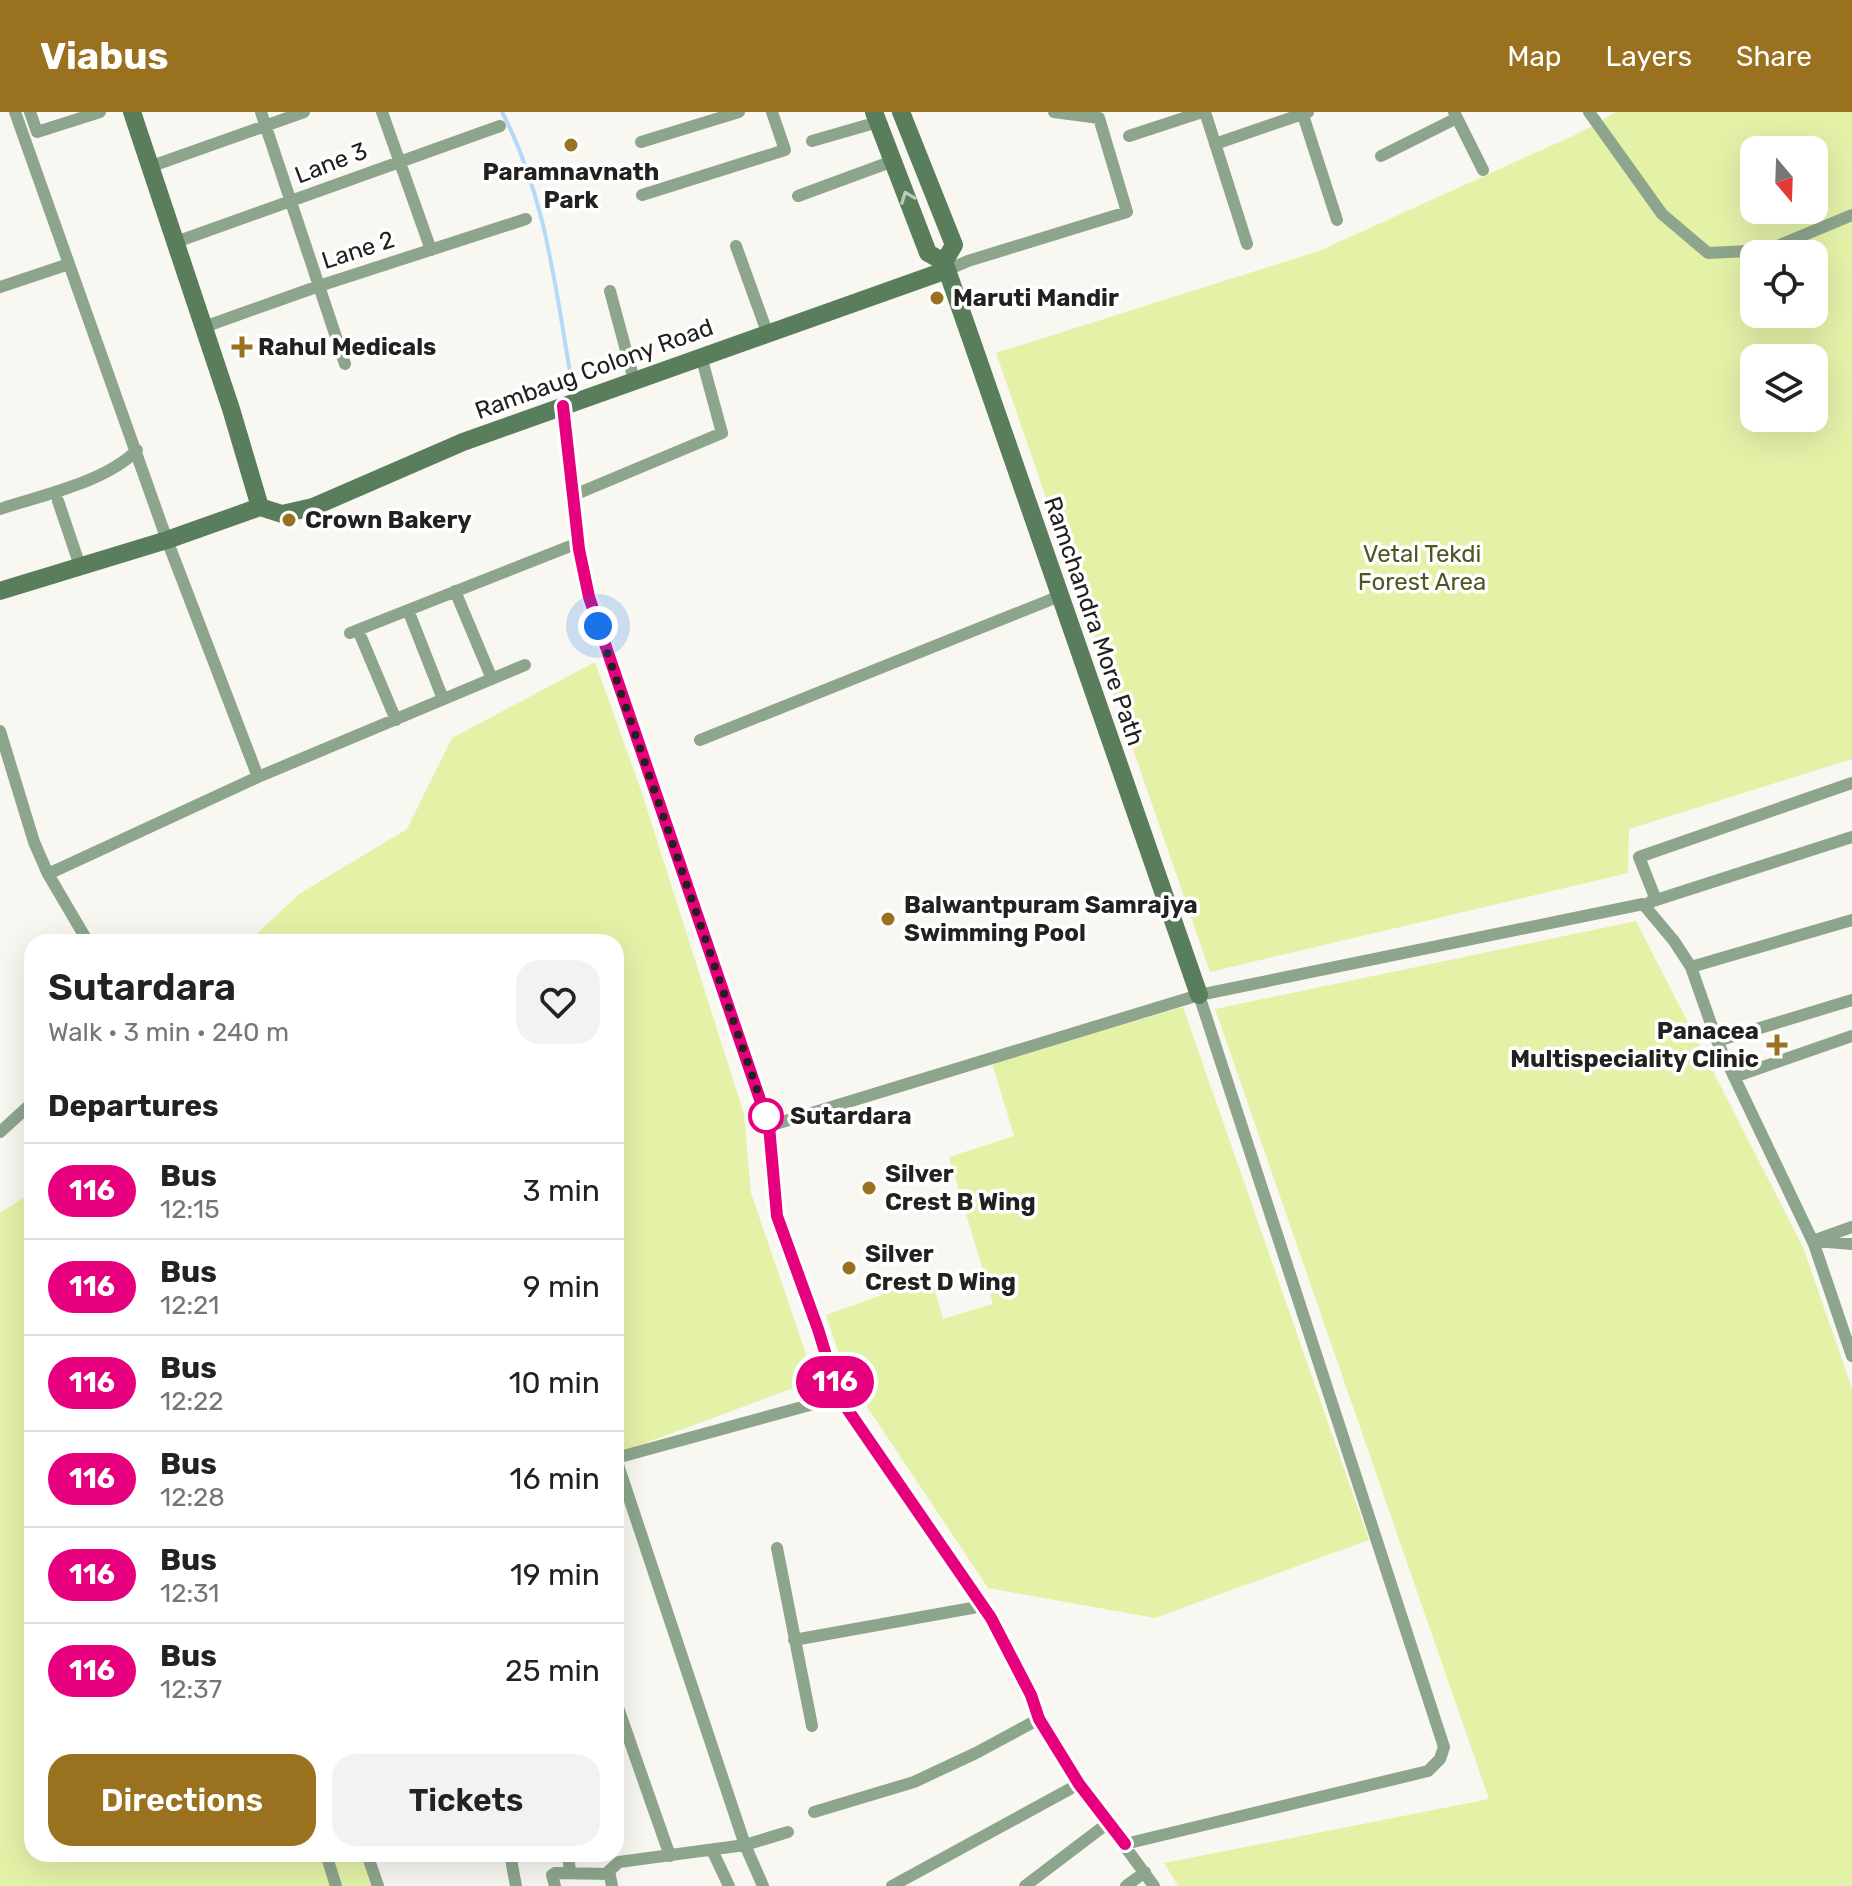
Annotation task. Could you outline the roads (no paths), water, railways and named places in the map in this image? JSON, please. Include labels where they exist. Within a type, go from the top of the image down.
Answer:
[{"type":"street","points":[[15,112],[167,540],[258,777]]},
{"type":"street","points":[[30,112],[37,132],[100,112]]},
{"type":"street","points":[[132,112],[260,507]]},
{"type":"street","points":[[261,112],[345,364]]},
{"type":"street","points":[[152,166],[304,112]]},
{"type":"street","points":[[382,112],[431,250]]},
{"type":"street","points":[[641,142],[717,115],[739,112]]},
{"type":"street","points":[[642,195],[785,150],[772,112]]},
{"type":"street","name":"Ramchandra More Path","points":[[901,112],[954,245],[945,266]]},
{"type":"street","points":[[945,266],[1127,212],[1099,118],[1054,112]]},
{"type":"street","points":[[1129,136],[1204,112],[1247,244]]},
{"type":"street","points":[[1589,112],[1662,214],[1708,253],[1768,250],[1852,215]]},
{"type":"street","points":[[1215,144],[1304,113],[1337,220]]},
{"type":"street","points":[[1381,156],[1455,115],[1483,170]]},
{"type":"street","points":[[812,141],[876,117]]},
{"type":"street","name":"Ramchandra More Path","points":[[876,117],[928,253],[945,266],[1199,995]]},
{"type":"street","name":"Lane 3","points":[[176,242],[500,126]]},
{"type":"street","points":[[798,196],[893,161]]},
{"type":"street","name":"Lane 2","points":[[204,327],[526,219]]},
{"type":"street","points":[[736,246],[767,332]]},
{"type":"street","points":[[0,287],[69,264]]},
{"type":"street","name":"Rambaug Colony Road","points":[[0,591],[167,540],[260,507],[282,514],[313,507],[463,442],[945,266]]},
{"type":"street","points":[[610,291],[634,380]]},
{"type":"street","points":[[574,495],[722,433],[701,356]]},
{"type":"street","points":[[563,406],[578,543],[589,597],[769,1126],[777,1216],[839,1397],[991,1618],[1031,1695],[1039,1719],[1079,1784],[1154,1886]]},
{"type":"street","points":[[0,509],[86,480],[126,462],[137,450]]},
{"type":"street","points":[[58,501],[80,566]]},
{"type":"street","points":[[396,720],[354,631],[578,543]]},
{"type":"street","points":[[455,591],[492,679]]},
{"type":"street","points":[[700,740],[1060,596]]},
{"type":"street","points":[[408,610],[443,699]]},
{"type":"street","points":[[48,874],[258,777],[525,665]]},
{"type":"street","points":[[0,731],[34,842],[48,874],[83,934]]},
{"type":"street","points":[[1852,783],[1639,857],[1650,902],[1691,967],[1717,1041],[1813,1241],[1852,1356]]},
{"type":"street","points":[[769,1126],[1199,995],[1650,902],[1852,837]]},
{"type":"street","points":[[1691,967],[1852,920]]},
{"type":"street","points":[[1125,1844],[1428,1771],[1440,1759],[1444,1747],[1199,995]]},
{"type":"street","points":[[1717,1041],[1852,1000]]},
{"type":"street","points":[[1734,1077],[1852,1036]]},
{"type":"street","points":[[0,1132],[24,1110]]},
{"type":"street","points":[[1813,1241],[1852,1227]]},
{"type":"street","points":[[1813,1241],[1852,1244]]},
{"type":"street","points":[[624,1456],[839,1397]]},
{"type":"street","points":[[624,1482],[745,1845],[763,1886]]},
{"type":"street","points":[[777,1548],[812,1726]]},
{"type":"street","points":[[794,1640],[983,1606]]},
{"type":"street","points":[[814,1812],[914,1782],[1039,1719]]},
{"type":"street","points":[[624,1725],[670,1856]]},
{"type":"street","points":[[892,1886],[1079,1784]]},
{"type":"street","points":[[1025,1886],[1108,1823]]},
{"type":"street","points":[[624,1861],[745,1845],[788,1832]]},
{"type":"street","points":[[712,1850],[729,1886]]},
{"type":"street","points":[[328,1862],[336,1886]]},
{"type":"street","points":[[370,1862],[378,1886]]},
{"type":"street","points":[[512,1862],[516,1886]]},
{"type":"street","points":[[569,1862],[570,1872]]},
{"type":"street","points":[[555,1886],[552,1875],[570,1872],[611,1880],[610,1869],[619,1862]]},
{"type":"street","points":[[1126,1886],[1145,1872]]},
{"type":"waterway","points":[[502,112],[538,206],[570,372]]},
{"type":"place","name":"Paramnavnath Park","points":[[571,145]]},
{"type":"place","name":"Maruti Mandir","points":[[937,298]]},
{"type":"place","name":"Rahul Medicals","points":[[242,347]]},
{"type":"place","name":"Crown Bakery","points":[[289,520]]},
{"type":"place","name":"Balwantpuram Samrajya Swimming Pool","points":[[888,919]]},
{"type":"place","name":"Panacea Multispeciality Clinic","points":[[1777,1045]]},
{"type":"place","name":"Sutardara","points":[[766,1116]]},
{"type":"place","name":"Silver Crest B Wing","points":[[869,1188]]},
{"type":"place","name":"Silver Crest D Wing","points":[[849,1268]]},
{"type":"park label","name":"Vetal Tekdi Forest Area","points":[[1422,568]]}]
